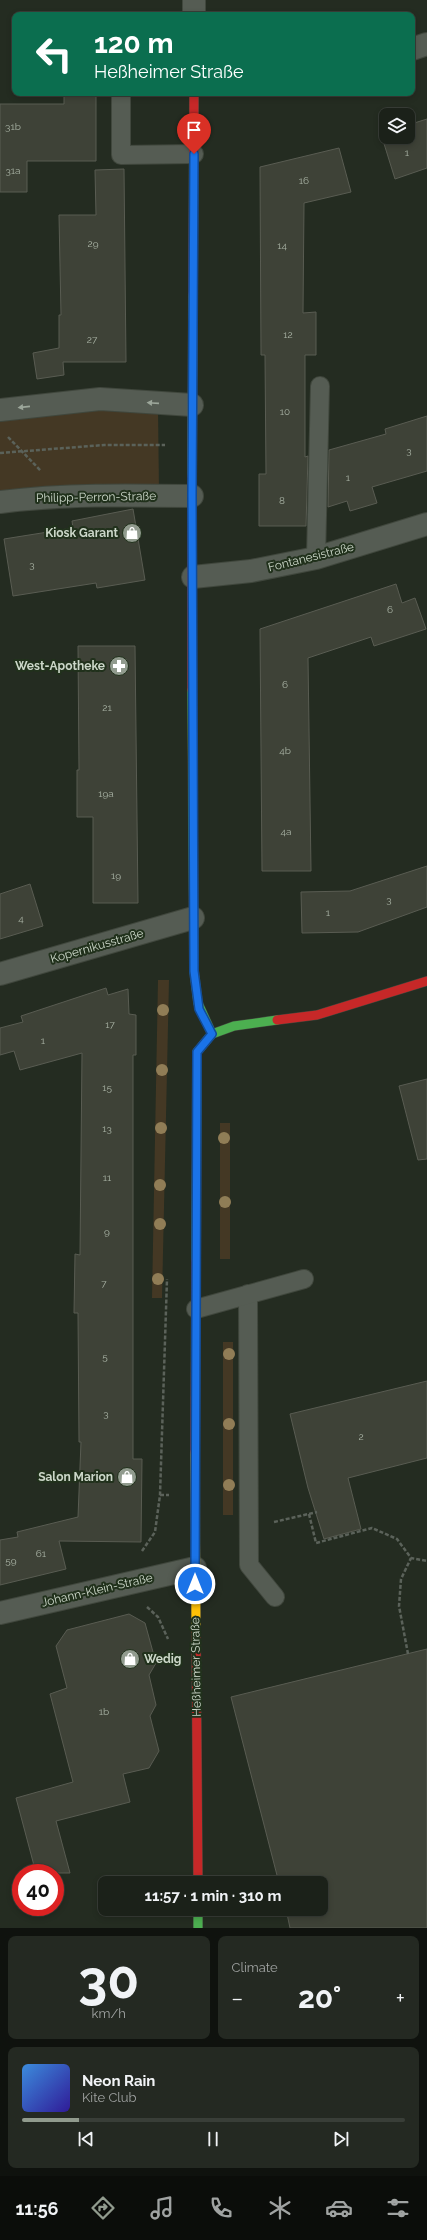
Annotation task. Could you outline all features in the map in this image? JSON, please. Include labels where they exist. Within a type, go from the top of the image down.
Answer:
[{"type":"street","points":[[194,0],[194,12]]},
{"type":"street","points":[[415,48],[427,44]]},
{"type":"street","points":[[194,96],[192,405],[193,918],[194,971],[198,1003],[212,1034],[234,1026],[317,1015],[427,982]]},
{"type":"street","points":[[0,410],[100,399],[192,405]]},
{"type":"street","name":"Philipp-Perron-Straße","points":[[0,502],[35,498],[124,495],[192,496]]},
{"type":"street","name":"Fontanesistraße","points":[[193,577],[251,571],[316,558],[427,524]]},
{"type":"street","name":"Kopernikusstraße","points":[[0,974],[193,918]]},
{"type":"street","name":"Heßheimer Straße","points":[[198,1876],[195,1568],[197,1052],[212,1034]]},
{"type":"street","name":"Johann-Klein-Straße","points":[[0,1613],[195,1568]]},
{"type":"street","points":[[198,1916],[198,1928]]},
{"type":"lane","points":[[121,96],[121,155],[194,154]]},
{"type":"lane","points":[[316,558],[320,386]]},
{"type":"lane","points":[[196,1309],[304,1279]]},
{"type":"lane","points":[[248,1294],[249,1565],[275,1597]]},
{"type":"path","points":[[5,434],[67,497]]},
{"type":"path","points":[[0,452],[104,445],[192,444]]},
{"type":"path","points":[[309,1514],[316,1543],[372,1528],[397,1539],[411,1558],[427,1561]]},
{"type":"path","points":[[408,1654],[399,1606],[401,1579],[411,1558]]},
{"type":"shaded area","points":[[101,408],[158,409],[159,492],[0,497],[0,418]]},
{"type":"shaded area","points":[[158,980],[169,980],[162,1298],[152,1298]]},
{"type":"shaded area","points":[[220,1123],[230,1123],[230,1259],[220,1259]]},
{"type":"shaded area","points":[[223,1342],[233,1342],[233,1515],[223,1515]]},
{"type":"building","points":[[64,96],[96,96],[96,161],[27,161],[27,192],[0,192],[0,104],[64,104]]},
{"type":"building","points":[[427,119],[427,168],[395,179],[384,144],[415,144],[415,123]]},
{"type":"building","points":[[339,148],[351,192],[304,203],[303,313],[316,312],[316,355],[305,355],[305,457],[308,456],[306,526],[259,526],[259,474],[266,474],[265,355],[261,355],[260,167]]},
{"type":"building","points":[[124,169],[126,362],[63,362],[64,375],[37,379],[33,353],[59,348],[59,315],[61,315],[59,215],[96,215],[95,170]]},
{"type":"building","points":[[427,416],[427,471],[372,487],[377,503],[350,511],[347,501],[328,507],[329,450],[386,434],[385,429]]},
{"type":"building","points":[[133,509],[145,580],[97,588],[96,583],[13,596],[4,539],[73,528],[72,521]]},
{"type":"building","points":[[396,584],[402,603],[415,598],[426,629],[374,646],[371,637],[308,658],[311,871],[262,871],[260,629]]},
{"type":"building","points":[[78,646],[135,646],[138,903],[93,903],[93,817],[77,817],[77,770],[79,770]]},
{"type":"building","points":[[427,866],[427,907],[358,932],[302,933],[301,892],[350,891]]},
{"type":"building","points":[[30,884],[43,926],[0,939],[0,894]]},
{"type":"building","points":[[106,988],[108,995],[128,989],[129,1014],[136,1015],[136,1055],[133,1055],[133,1459],[142,1459],[141,1542],[59,1541],[66,1569],[0,1585],[0,1540],[18,1537],[17,1532],[78,1517],[81,1442],[79,1442],[78,1313],[74,1313],[75,1254],[80,1255],[82,1053],[20,1070],[14,1051],[0,1055],[0,1028],[23,1022],[21,1016]]},
{"type":"building","points":[[427,1079],[427,1159],[418,1160],[399,1086]]},
{"type":"building","points":[[427,1381],[427,1458],[348,1478],[361,1529],[324,1539],[308,1488],[290,1414]]},
{"type":"building","points":[[129,1614],[145,1623],[156,1663],[149,1675],[156,1705],[150,1716],[159,1751],[149,1768],[123,1774],[130,1802],[56,1821],[70,1873],[64,1873],[64,1864],[34,1864],[16,1798],[73,1782],[50,1694],[67,1688],[56,1646],[67,1630]]},
{"type":"building","points":[[427,1649],[427,1928],[290,1928],[287,1916],[328,1916],[328,1876],[277,1876],[231,1697]]},
{"type":"traffic: fast","points":[[192,690],[194,971],[198,1003],[212,1034]]},
{"type":"traffic: fast","points":[[196,1260],[197,1052],[212,1034],[234,1026],[277,1020]]},
{"type":"traffic: fast","points":[[198,1916],[198,1928]]},
{"type":"traffic: slow","points":[[192,476],[193,294]]},
{"type":"traffic: slow","points":[[195,1452],[196,1631]]},
{"type":"traffic: jam","points":[[193,294],[194,96]]},
{"type":"traffic: jam","points":[[192,476],[192,690]]},
{"type":"traffic: jam","points":[[277,1020],[317,1015],[427,981]]},
{"type":"traffic: jam","points":[[195,1452],[196,1260]]},
{"type":"traffic: jam","points":[[196,1631],[198,1876]]},
{"type":"place","name":"Kiosk Garant","points":[[132,533]]},
{"type":"place","name":"West-Apotheke","points":[[119,666]]},
{"type":"place","name":"Salon Marion","points":[[127,1477]]},
{"type":"place","name":"Wedig","points":[[130,1659]]},
{"type":"route","points":[[194,154],[192,496],[194,971],[199,1009],[212,1034],[197,1052],[195,1584]]}]
